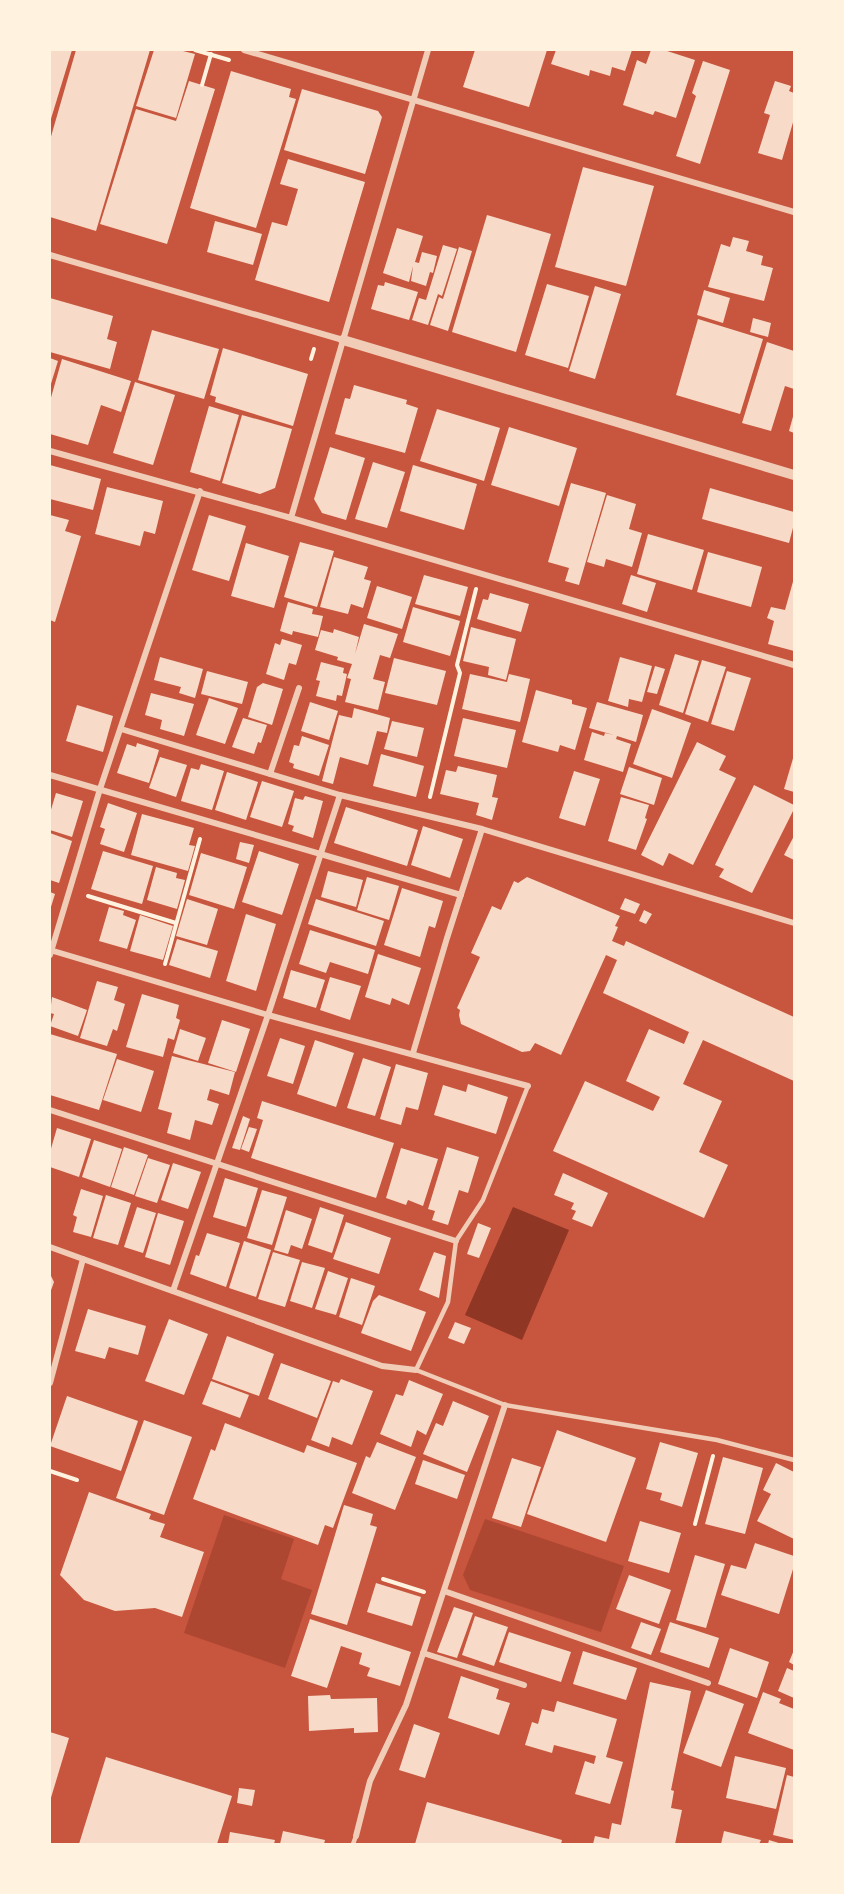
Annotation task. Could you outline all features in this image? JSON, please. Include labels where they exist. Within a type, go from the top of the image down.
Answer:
[{"type":"street","points":[[244,50],[795,212]]},
{"type":"street","points":[[291,518],[428,50]]},
{"type":"street","points":[[50,255],[795,475]]},
{"type":"street","points":[[50,451],[291,518],[795,665]]},
{"type":"street","points":[[200,492],[100,789],[50,952],[268,1015],[528,1086]]},
{"type":"street","points":[[270,774],[299,688]]},
{"type":"street","points":[[121,729],[340,795],[482,829],[795,923]]},
{"type":"street","points":[[50,775],[461,895]]},
{"type":"street","points":[[173,1291],[268,1015],[340,795]]},
{"type":"street","points":[[413,1053],[482,829]]},
{"type":"street","points":[[50,1110],[456,1241]]},
{"type":"street","points":[[50,1247],[382,1366],[416,1370]]},
{"type":"street","points":[[50,1383],[83,1259]]},
{"type":"street","points":[[356,1836],[370,1781],[406,1705],[505,1405]]},
{"type":"street","points":[[443,1594],[708,1683]]},
{"type":"street","points":[[423,1653],[524,1685]]},
{"type":"lane","points":[[528,1086],[483,1200],[456,1241],[448,1302],[416,1370],[505,1405],[717,1440],[795,1460]]},
{"type":"lane","points":[[353,1845],[356,1836]]},
{"type":"path","points":[[195,50],[231,60]]},
{"type":"path","points":[[202,85],[211,54]]},
{"type":"path","points":[[426,815],[460,673],[457,664],[480,573]]},
{"type":"path","points":[[159,982],[206,820]]},
{"type":"path","points":[[69,891],[176,923]]},
{"type":"path","points":[[695,1524],[717,1440]]},
{"type":"path","points":[[50,1471],[77,1480]]},
{"type":"path","points":[[383,1579],[443,1594]]},
{"type":"shaded area","points":[[513,1207],[569,1230],[522,1340],[465,1315]]},
{"type":"shaded area","points":[[224,1515],[294,1539],[281,1579],[312,1590],[285,1668],[184,1633]]},
{"type":"shaded area","points":[[485,1519],[624,1566],[601,1632],[470,1590],[463,1575]]},
{"type":"building","points":[[50,50],[72,50],[50,122]]},
{"type":"building","points":[[76,50],[150,50],[96,231],[50,217],[50,140]]},
{"type":"building","points":[[154,50],[179,50],[195,54],[176,118],[136,106]]},
{"type":"building","points":[[475,50],[547,50],[529,107],[463,87]]},
{"type":"building","points":[[556,50],[632,50],[625,71],[612,67],[610,76],[590,70],[589,76],[551,64]]},
{"type":"building","points":[[651,50],[664,50],[695,60],[676,118],[655,111],[653,115],[623,105],[637,60],[646,64]]},
{"type":"building","points":[[703,61],[730,70],[700,164],[676,156],[696,96],[692,93]]},
{"type":"building","points":[[231,71],[291,89],[289,97],[296,99],[256,228],[190,208]]},
{"type":"building","points":[[189,81],[215,89],[167,244],[100,224],[136,109],[176,121]]},
{"type":"building","points":[[775,81],[791,86],[789,91],[794,93],[794,119],[782,160],[758,153],[770,115],[764,113]]},
{"type":"building","points":[[302,89],[378,111],[382,117],[365,174],[284,150]]},
{"type":"building","points":[[288,159],[365,182],[329,302],[255,280],[272,222],[287,226],[298,189],[280,184]]},
{"type":"building","points":[[583,167],[654,186],[626,286],[555,267]]},
{"type":"building","points":[[487,215],[551,234],[516,352],[452,332]]},
{"type":"building","points":[[215,221],[262,234],[253,265],[207,252]]},
{"type":"building","points":[[397,228],[423,236],[415,262],[419,263],[422,252],[437,256],[433,273],[430,272],[426,286],[411,281],[413,266],[409,282],[383,273]]},
{"type":"building","points":[[733,237],[749,241],[746,251],[763,256],[761,265],[773,268],[764,301],[708,287],[721,244],[730,247]]},
{"type":"building","points":[[443,245],[457,249],[442,296],[438,294],[428,325],[412,320],[419,298],[426,300]]},
{"type":"building","points":[[459,247],[472,251],[448,331],[430,325],[439,297],[443,299]]},
{"type":"building","points":[[385,282],[418,292],[409,320],[371,309],[378,285],[384,286]]},
{"type":"building","points":[[547,284],[589,296],[568,368],[525,355]]},
{"type":"building","points":[[595,286],[621,294],[595,379],[569,371]]},
{"type":"building","points":[[704,290],[730,298],[723,323],[697,315]]},
{"type":"building","points":[[50,298],[113,316],[107,339],[117,342],[110,369],[50,352]]},
{"type":"building","points":[[753,318],[771,323],[768,337],[750,332]]},
{"type":"building","points":[[698,319],[763,339],[740,414],[676,395]]},
{"type":"building","points":[[152,330],[219,349],[204,399],[138,380]]},
{"type":"building","points":[[767,342],[794,351],[794,389],[785,386],[771,431],[742,423]]},
{"type":"building","points":[[223,348],[308,374],[293,426],[215,402],[216,397],[210,395]]},
{"type":"building","points":[[50,358],[58,361],[50,387]]},
{"type":"building","points":[[62,359],[131,381],[121,412],[101,405],[88,445],[50,434],[50,401]]},
{"type":"building","points":[[135,382],[175,395],[153,465],[113,453]]},
{"type":"building","points":[[354,385],[407,400],[406,404],[418,408],[405,453],[335,434],[345,398],[350,399]]},
{"type":"building","points":[[209,406],[239,415],[220,481],[190,472]]},
{"type":"building","points":[[437,409],[500,428],[484,481],[420,461]]},
{"type":"building","points":[[794,413],[794,433],[789,431]]},
{"type":"building","points":[[242,415],[292,429],[275,488],[260,494],[222,483]]},
{"type":"building","points":[[509,427],[577,448],[559,506],[491,485]]},
{"type":"building","points":[[330,447],[365,458],[346,520],[322,513],[314,499]]},
{"type":"building","points":[[373,462],[405,472],[387,528],[355,519]]},
{"type":"building","points":[[50,465],[101,479],[93,510],[50,499]]},
{"type":"building","points":[[413,465],[477,484],[464,530],[400,511]]},
{"type":"building","points":[[571,483],[606,493],[579,585],[565,581],[569,568],[548,562]]},
{"type":"building","points":[[107,487],[163,501],[155,534],[144,531],[140,546],[95,534]]},
{"type":"building","points":[[710,488],[794,512],[794,524],[789,543],[702,519]]},
{"type":"building","points":[[607,495],[636,504],[629,529],[642,533],[632,567],[606,559],[604,567],[587,562]]},
{"type":"building","points":[[50,515],[69,520],[65,531],[81,536],[55,622],[50,620]]},
{"type":"building","points":[[209,515],[246,526],[229,581],[192,570]]},
{"type":"building","points":[[648,534],[704,550],[692,590],[637,574]]},
{"type":"building","points":[[300,542],[334,551],[317,607],[284,597]]},
{"type":"building","points":[[246,543],[289,556],[274,608],[231,596]]},
{"type":"building","points":[[708,552],[762,567],[751,607],[697,592]]},
{"type":"building","points":[[334,557],[368,567],[364,579],[371,581],[363,608],[351,604],[348,614],[320,607]]},
{"type":"building","points":[[424,575],[468,587],[460,616],[415,604]]},
{"type":"building","points":[[631,575],[656,583],[647,612],[622,604]]},
{"type":"building","points":[[794,578],[794,651],[768,644],[774,621],[767,618],[771,607],[785,610]]},
{"type":"building","points":[[377,586],[412,597],[402,629],[367,618]]},
{"type":"building","points":[[490,593],[529,604],[521,632],[477,619],[483,599],[488,600]]},
{"type":"building","points":[[288,602],[313,609],[312,614],[323,616],[318,637],[293,631],[292,635],[280,631]]},
{"type":"building","points":[[413,607],[460,621],[450,656],[403,642]]},
{"type":"building","points":[[364,624],[398,634],[390,658],[380,655],[373,679],[385,682],[378,710],[345,702],[351,679],[347,678],[352,664],[315,650],[321,630],[333,633],[334,629],[359,637],[355,654]]},
{"type":"building","points":[[471,627],[516,639],[506,680],[488,675],[489,667],[463,661]]},
{"type":"building","points":[[282,639],[302,645],[296,665],[289,663],[284,680],[266,674],[275,643],[280,645]]},
{"type":"building","points":[[675,654],[699,661],[683,713],[659,705]]},
{"type":"building","points":[[160,657],[203,669],[195,698],[179,693],[181,687],[154,680]]},
{"type":"building","points":[[620,657],[652,666],[642,702],[629,699],[628,707],[608,701]]},
{"type":"building","points":[[394,658],[446,671],[437,705],[385,693]]},
{"type":"building","points":[[702,660],[726,667],[708,722],[685,714]]},
{"type":"building","points":[[321,662],[344,668],[343,673],[347,674],[342,696],[337,695],[336,701],[316,696],[320,681],[316,680]]},
{"type":"building","points":[[655,666],[665,669],[657,694],[647,692]]},
{"type":"building","points":[[207,671],[248,682],[242,704],[201,694]]},
{"type":"building","points":[[727,671],[751,678],[734,731],[711,724]]},
{"type":"building","points":[[470,674],[507,682],[509,674],[530,679],[520,722],[462,709]]},
{"type":"building","points":[[263,683],[283,689],[272,725],[248,717],[257,687]]},
{"type":"building","points":[[536,690],[572,700],[572,704],[587,708],[575,750],[560,745],[558,752],[522,742]]},
{"type":"building","points":[[151,693],[194,704],[184,736],[160,729],[162,720],[145,715]]},
{"type":"building","points":[[209,698],[238,708],[225,744],[196,735]]},
{"type":"building","points":[[310,702],[338,711],[329,740],[301,731]]},
{"type":"building","points":[[597,702],[643,715],[636,742],[617,736],[616,739],[631,744],[623,772],[584,760],[592,732],[604,736],[605,733],[614,735],[589,728]]},
{"type":"building","points":[[77,705],[113,716],[103,752],[66,741]]},
{"type":"building","points":[[354,708],[390,718],[387,733],[377,731],[368,765],[340,757],[333,784],[322,781],[339,715],[352,718]]},
{"type":"building","points":[[652,709],[691,723],[672,778],[633,764]]},
{"type":"building","points":[[243,718],[267,725],[261,743],[258,742],[254,754],[232,747]]},
{"type":"building","points":[[463,718],[516,730],[507,768],[454,756]]},
{"type":"building","points":[[392,721],[424,728],[417,757],[384,749]]},
{"type":"building","points":[[302,736],[329,745],[319,776],[293,768],[294,764],[289,762],[294,745],[299,746]]},
{"type":"building","points":[[697,742],[726,756],[719,770],[736,778],[693,865],[669,853],[663,866],[641,855]]},
{"type":"building","points":[[137,743],[159,750],[149,783],[117,773],[127,744],[136,747]]},
{"type":"building","points":[[381,754],[424,766],[416,797],[373,786]]},
{"type":"building","points":[[794,755],[794,792],[784,789]]},
{"type":"building","points":[[160,757],[187,765],[176,797],[149,788]]},
{"type":"building","points":[[201,764],[224,771],[212,810],[181,801],[191,768],[199,770]]},
{"type":"building","points":[[458,766],[497,775],[492,797],[498,798],[492,820],[476,815],[479,803],[440,794],[446,770],[456,772]]},
{"type":"building","points":[[629,767],[662,778],[654,805],[620,794]]},
{"type":"building","points":[[574,771],[600,779],[585,826],[559,818]]},
{"type":"building","points":[[227,772],[258,782],[246,820],[215,810]]},
{"type":"building","points":[[262,781],[294,791],[282,827],[250,817]]},
{"type":"building","points":[[754,785],[794,805],[794,809],[752,893],[719,877],[724,869],[715,865]]},
{"type":"building","points":[[56,793],[83,801],[72,837],[50,830],[50,813]]},
{"type":"building","points":[[305,796],[323,801],[313,838],[292,831],[294,826],[288,824],[295,798],[303,800]]},
{"type":"building","points":[[621,797],[649,805],[645,818],[647,819],[636,850],[608,841]]},
{"type":"building","points":[[108,803],[137,813],[124,852],[100,844],[105,829],[100,827]]},
{"type":"building","points":[[346,807],[418,830],[407,866],[334,843]]},
{"type":"building","points":[[142,814],[194,828],[189,845],[195,846],[188,871],[131,855]]},
{"type":"building","points":[[423,826],[463,839],[450,878],[411,865]]},
{"type":"building","points":[[50,833],[72,841],[59,883],[50,880]]},
{"type":"building","points":[[794,836],[794,860],[784,855]]},
{"type":"building","points":[[240,842],[254,845],[249,863],[236,859]]},
{"type":"building","points":[[103,851],[153,866],[142,904],[91,889]]},
{"type":"building","points":[[259,851],[299,864],[282,915],[242,902]]},
{"type":"building","points":[[201,853],[247,867],[234,909],[189,895]]},
{"type":"building","points":[[156,867],[177,873],[176,878],[185,880],[177,909],[147,900]]},
{"type":"building","points":[[328,871],[363,880],[356,907],[321,897]]},
{"type":"building","points":[[367,877],[399,886],[389,920],[357,910]]},
{"type":"building","points":[[527,877],[620,916],[612,941],[624,946],[626,941],[794,1017],[794,1081],[703,1040],[683,1084],[722,1101],[699,1152],[728,1165],[704,1218],[553,1151],[585,1081],[653,1111],[660,1097],[626,1081],[649,1029],[684,1044],[689,1032],[603,993],[617,960],[606,955],[561,1055],[535,1043],[530,1051],[522,1052],[461,1024],[460,1010],[457,1008],[480,957],[471,953],[492,906],[501,910],[514,881],[518,883]]},
{"type":"building","points":[[402,888],[443,901],[435,928],[429,926],[420,957],[384,945]]},
{"type":"building","points":[[50,892],[55,894],[50,910]]},
{"type":"building","points":[[625,898],[640,904],[635,914],[620,909]]},
{"type":"building","points":[[187,899],[218,909],[207,945],[176,936]]},
{"type":"building","points":[[316,899],[384,921],[376,946],[308,924]]},
{"type":"building","points":[[109,907],[124,911],[123,915],[136,920],[127,949],[99,941]]},
{"type":"building","points":[[644,910],[652,914],[646,924],[639,921]]},
{"type":"building","points":[[246,914],[276,924],[256,991],[226,981]]},
{"type":"building","points":[[140,915],[173,926],[163,960],[130,951]]},
{"type":"building","points":[[310,930],[375,950],[368,974],[330,962],[326,973],[299,964]]},
{"type":"building","points":[[177,939],[218,951],[210,978],[169,965]]},
{"type":"building","points":[[378,954],[421,968],[409,1005],[392,998],[390,1005],[365,997]]},
{"type":"building","points":[[291,970],[325,980],[316,1008],[283,998]]},
{"type":"building","points":[[330,977],[361,986],[350,1020],[320,1010]]},
{"type":"building","points":[[97,981],[118,987],[114,1000],[125,1004],[117,1031],[113,1029],[107,1046],[80,1038]]},
{"type":"building","points":[[142,994],[179,1005],[176,1018],[180,1020],[174,1040],[168,1038],[163,1057],[126,1047]]},
{"type":"building","points":[[52,997],[87,1010],[78,1036],[50,1026],[54,1014],[50,1013]]},
{"type":"building","points":[[222,1020],[250,1029],[236,1072],[208,1063]]},
{"type":"building","points":[[180,1029],[206,1038],[198,1061],[173,1053]]},
{"type":"building","points":[[50,1034],[117,1054],[99,1110],[50,1095]]},
{"type":"building","points":[[280,1038],[305,1046],[293,1084],[267,1076]]},
{"type":"building","points":[[315,1040],[354,1053],[336,1107],[297,1094]]},
{"type":"building","points":[[172,1056],[235,1072],[229,1095],[210,1089],[207,1100],[219,1104],[212,1125],[195,1120],[190,1140],[167,1133],[172,1113],[158,1109]]},
{"type":"building","points":[[363,1058],[391,1067],[375,1116],[347,1108]]},
{"type":"building","points":[[117,1059],[154,1071],[141,1112],[103,1100]]},
{"type":"building","points":[[396,1064],[428,1073],[418,1110],[406,1107],[401,1125],[380,1119]]},
{"type":"building","points":[[468,1084],[508,1097],[496,1134],[434,1115],[443,1085],[466,1092]]},
{"type":"building","points":[[262,1101],[394,1143],[376,1198],[251,1158],[263,1120],[257,1118]]},
{"type":"building","points":[[243,1116],[250,1119],[240,1150],[232,1148]]},
{"type":"building","points":[[249,1127],[257,1129],[249,1152],[241,1149]]},
{"type":"building","points":[[57,1128],[91,1139],[79,1177],[50,1167],[50,1152]]},
{"type":"building","points":[[94,1140],[122,1149],[110,1187],[82,1177]]},
{"type":"building","points":[[124,1147],[148,1155],[134,1195],[111,1187]]},
{"type":"building","points":[[447,1147],[479,1157],[468,1193],[459,1190],[448,1225],[432,1220],[435,1211],[428,1209]]},
{"type":"building","points":[[401,1148],[438,1159],[423,1206],[408,1200],[406,1205],[386,1198]]},
{"type":"building","points":[[148,1158],[170,1165],[157,1203],[135,1196]]},
{"type":"building","points":[[173,1163],[201,1172],[188,1209],[161,1200]]},
{"type":"building","points":[[563,1173],[608,1193],[592,1227],[572,1219],[576,1211],[571,1209],[574,1203],[554,1195]]},
{"type":"building","points":[[225,1178],[258,1188],[246,1227],[213,1217]]},
{"type":"building","points":[[81,1189],[103,1196],[91,1237],[73,1232],[77,1217],[73,1215]]},
{"type":"building","points":[[262,1190],[287,1197],[272,1245],[247,1238]]},
{"type":"building","points":[[106,1195],[131,1203],[118,1245],[93,1238]]},
{"type":"building","points":[[137,1207],[156,1213],[143,1253],[124,1247]]},
{"type":"building","points":[[320,1207],[344,1215],[332,1253],[308,1245]]},
{"type":"building","points":[[286,1210],[312,1219],[302,1249],[291,1245],[288,1254],[274,1250]]},
{"type":"building","points":[[158,1213],[184,1221],[170,1265],[145,1257]]},
{"type":"building","points":[[346,1222],[391,1238],[379,1274],[333,1259]]},
{"type":"building","points":[[478,1223],[491,1228],[479,1258],[467,1254]]},
{"type":"building","points":[[207,1233],[240,1243],[226,1287],[190,1274]]},
{"type":"building","points":[[244,1241],[271,1250],[256,1297],[229,1288]]},
{"type":"building","points":[[273,1252],[300,1260],[285,1307],[258,1299]]},
{"type":"building","points":[[434,1252],[446,1256],[439,1298],[419,1290]]},
{"type":"building","points":[[302,1262],[325,1268],[312,1308],[290,1301]]},
{"type":"building","points":[[328,1271],[348,1278],[336,1315],[315,1309]]},
{"type":"building","points":[[50,1274],[54,1282],[50,1293]]},
{"type":"building","points":[[351,1278],[375,1286],[362,1325],[339,1317]]},
{"type":"building","points":[[379,1295],[426,1312],[411,1351],[361,1333],[373,1301]]},
{"type":"building","points":[[88,1309],[146,1326],[138,1355],[109,1347],[105,1359],[75,1351]]},
{"type":"building","points":[[169,1319],[208,1334],[184,1395],[145,1381]]},
{"type":"building","points":[[455,1322],[471,1328],[464,1344],[448,1338]]},
{"type":"building","points":[[227,1336],[274,1354],[259,1396],[212,1379]]},
{"type":"building","points":[[281,1363],[331,1381],[317,1418],[268,1399]]},
{"type":"building","points":[[341,1379],[373,1391],[352,1445],[332,1437],[329,1447],[311,1440],[333,1381],[339,1383]]},
{"type":"building","points":[[409,1380],[443,1394],[426,1435],[417,1430],[411,1447],[380,1434],[396,1394],[403,1396]]},
{"type":"building","points":[[211,1381],[249,1395],[240,1418],[202,1404]]},
{"type":"building","points":[[67,1396],[138,1421],[121,1471],[50,1446]]},
{"type":"building","points":[[453,1401],[489,1416],[467,1472],[423,1454],[436,1423],[443,1426]]},
{"type":"building","points":[[144,1420],[192,1437],[164,1515],[116,1498]]},
{"type":"building","points":[[225,1423],[304,1453],[307,1445],[357,1463],[333,1528],[325,1525],[318,1545],[193,1499],[211,1449],[215,1451]]},
{"type":"building","points":[[557,1430],[636,1458],[606,1542],[527,1514]]},
{"type":"building","points":[[377,1442],[416,1457],[395,1510],[352,1493],[366,1456],[370,1458]]},
{"type":"building","points":[[660,1442],[698,1453],[682,1507],[660,1500],[662,1493],[646,1489]]},
{"type":"building","points":[[723,1457],[763,1468],[745,1534],[705,1524]]},
{"type":"building","points":[[512,1458],[541,1467],[521,1527],[492,1518]]},
{"type":"building","points":[[423,1460],[465,1475],[457,1499],[415,1484]]},
{"type":"building","points":[[776,1463],[794,1472],[794,1539],[757,1521],[771,1494],[763,1490]]},
{"type":"building","points":[[89,1492],[151,1514],[149,1519],[165,1524],[160,1537],[204,1552],[182,1617],[155,1608],[115,1611],[84,1600],[60,1575]]},
{"type":"building","points":[[344,1505],[373,1514],[370,1525],[377,1527],[347,1625],[311,1614]]},
{"type":"building","points":[[640,1521],[681,1533],[669,1573],[628,1561]]},
{"type":"building","points":[[755,1543],[794,1556],[794,1566],[779,1614],[721,1595],[731,1565],[746,1569]]},
{"type":"building","points":[[695,1555],[725,1564],[706,1628],[676,1620]]},
{"type":"building","points":[[629,1575],[671,1590],[659,1624],[616,1609]]},
{"type":"building","points":[[376,1583],[421,1597],[412,1626],[367,1612]]},
{"type":"building","points":[[454,1607],[473,1613],[457,1658],[437,1652]]},
{"type":"building","points":[[475,1616],[508,1627],[494,1666],[462,1655]]},
{"type":"building","points":[[310,1619],[411,1652],[400,1686],[367,1676],[370,1668],[359,1664],[362,1653],[341,1646],[327,1688],[291,1676]]},
{"type":"building","points":[[641,1622],[661,1629],[651,1655],[631,1648]]},
{"type":"building","points":[[670,1622],[719,1638],[709,1668],[660,1652]]},
{"type":"building","points":[[509,1632],[571,1652],[561,1682],[499,1662]]},
{"type":"building","points":[[730,1648],[769,1662],[757,1698],[718,1684]]},
{"type":"building","points":[[794,1650],[794,1665],[789,1662]]},
{"type":"building","points":[[583,1651],[637,1668],[626,1700],[573,1684]]},
{"type":"building","points":[[787,1668],[794,1671],[794,1698],[778,1691]]},
{"type":"building","points":[[461,1676],[499,1689],[496,1699],[510,1703],[499,1735],[448,1718]]},
{"type":"building","points":[[650,1682],[691,1691],[671,1790],[674,1791],[671,1808],[682,1810],[675,1844],[593,1844],[595,1836],[609,1839],[612,1823],[621,1825]]},
{"type":"building","points":[[706,1690],[744,1704],[721,1767],[683,1753]]},
{"type":"building","points":[[763,1692],[781,1699],[779,1703],[794,1709],[794,1750],[748,1733]]},
{"type":"building","points":[[330,1695],[331,1699],[377,1698],[378,1732],[354,1733],[354,1728],[309,1731],[308,1696]]},
{"type":"building","points":[[557,1701],[617,1719],[606,1757],[623,1762],[610,1804],[575,1794],[585,1761],[594,1764],[596,1756],[554,1745],[552,1753],[525,1745],[532,1722],[538,1724],[542,1709],[554,1712]]},
{"type":"building","points":[[414,1724],[440,1733],[425,1778],[399,1770]]},
{"type":"building","points":[[50,1732],[69,1738],[50,1801]]},
{"type":"building","points":[[735,1756],[786,1768],[776,1809],[726,1798]]},
{"type":"building","points":[[106,1757],[232,1796],[217,1844],[79,1844]]},
{"type":"building","points":[[787,1775],[794,1777],[794,1840],[773,1835]]},
{"type":"building","points":[[239,1788],[255,1790],[252,1806],[237,1803]]},
{"type":"building","points":[[427,1802],[562,1840],[561,1844],[415,1844]]},
{"type":"building","points":[[283,1831],[325,1840],[324,1844],[280,1844]]},
{"type":"building","points":[[724,1831],[761,1840],[759,1844],[721,1844]]},
{"type":"building","points":[[230,1832],[275,1840],[274,1844],[228,1844]]},
{"type":"building","points":[[769,1840],[782,1844],[768,1844]]}]
